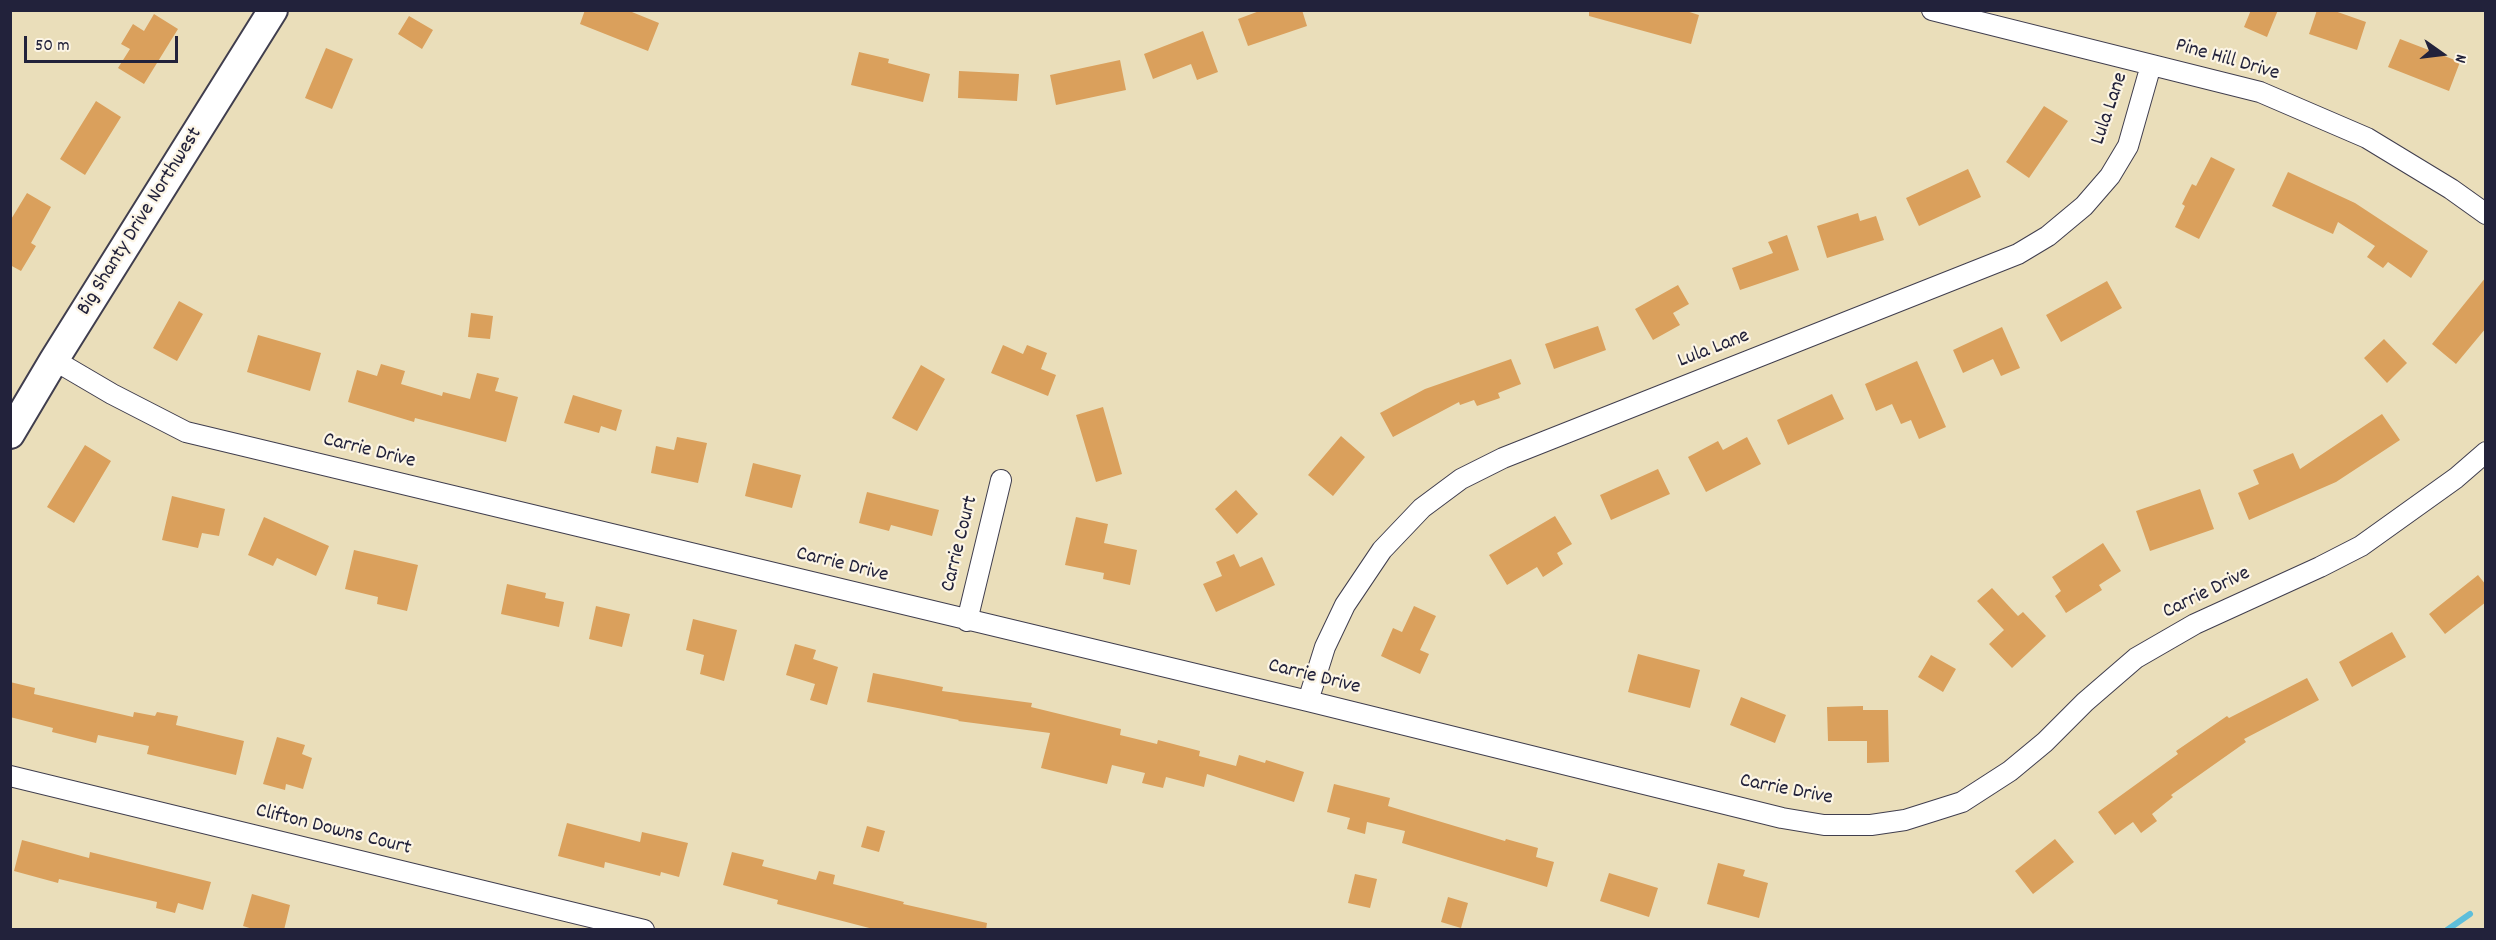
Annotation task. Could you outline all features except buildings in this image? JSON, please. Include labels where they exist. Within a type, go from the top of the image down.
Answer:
[{"type":"street","name":"Big Shanty Drive Northwest","points":[[10,434],[273,10]]},
{"type":"street","name":"Pine Hill Drive","points":[[1932,10],[2260,93],[2367,138],[2442,183],[2486,214]]},
{"type":"street","name":"Lula Lane","points":[[1308,701],[1325,647],[1346,605],[1382,550],[1422,508],[1461,479],[1503,458],[2018,254],[2048,236],[2084,206],[2110,176],[2128,146],[2151,65]]},
{"type":"street","name":"Carrie Drive","points":[[54,360],[112,394],[186,432],[1308,701],[1782,818],[1824,825],[1870,825],[1905,820],[1962,802],[2010,771],[2136,658],[2195,624],[2361,546],[2456,478],[2486,452]]},
{"type":"street","name":"Carrie Court","points":[[967,621],[1001,480]]},
{"type":"street","name":"Clifton Downs Court","points":[[10,776],[644,930]]},
{"type":"waterway","points":[[2447,930],[2470,914]]}]
